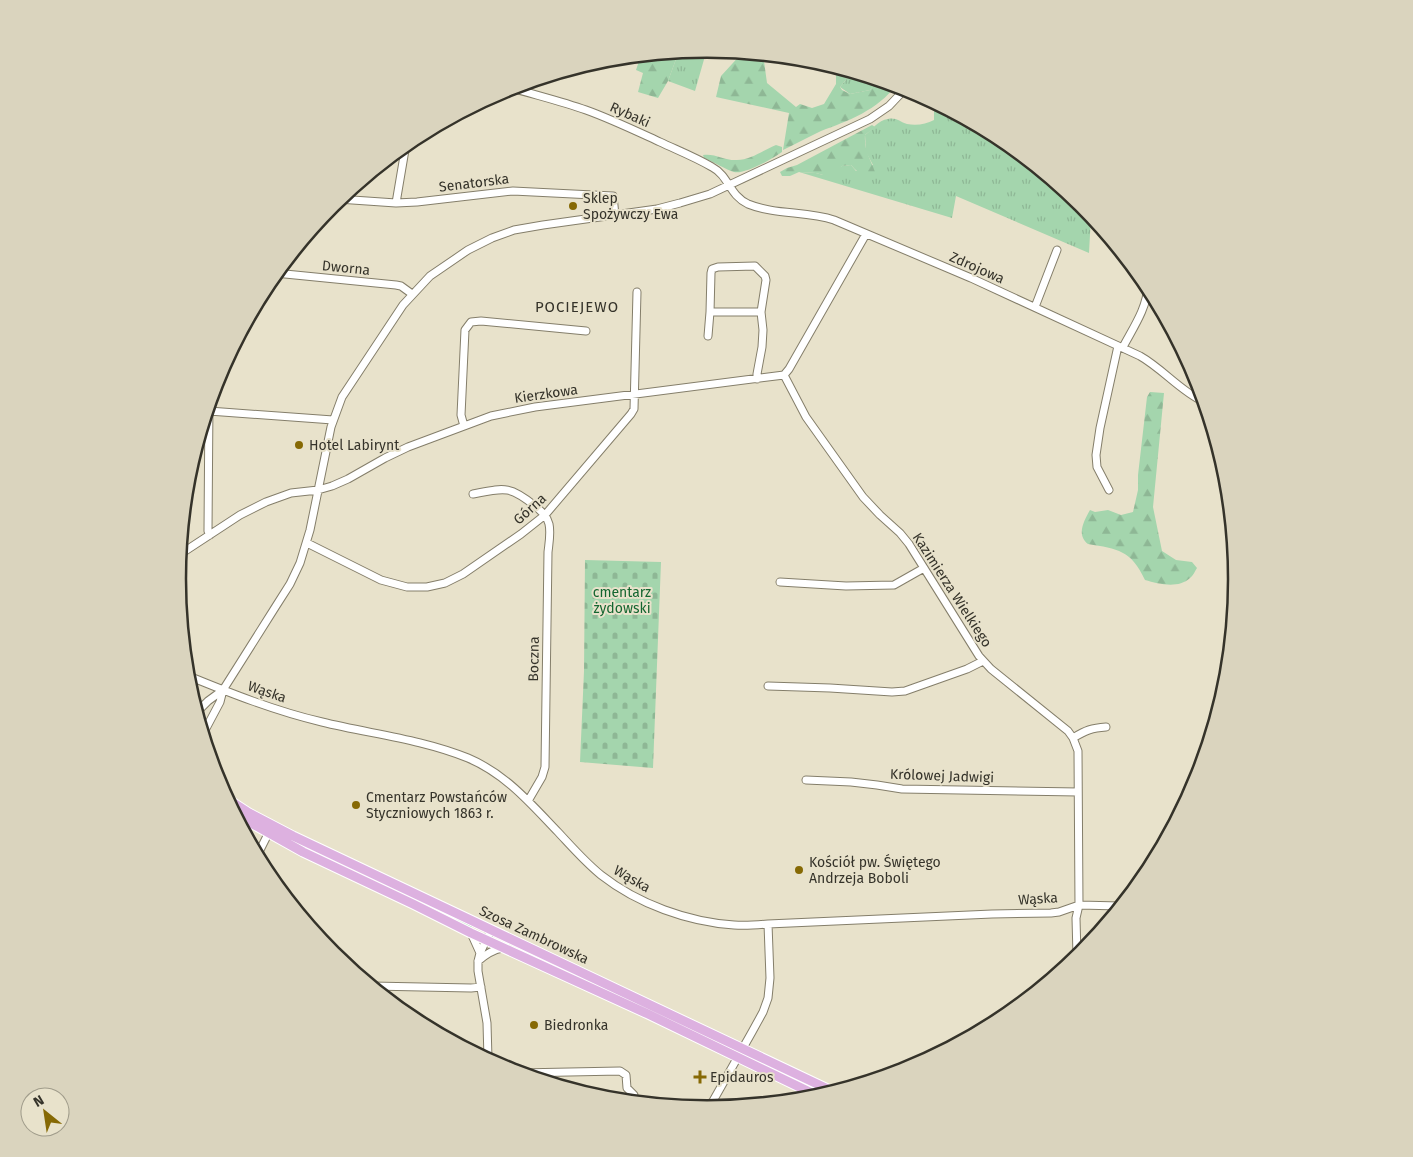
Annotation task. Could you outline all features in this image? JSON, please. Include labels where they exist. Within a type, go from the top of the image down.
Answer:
[{"type":"main road","name":"Szosa Zambrowska","points":[[237,805],[276,828],[562,963],[740,1053],[806,1089]]},
{"type":"main road","name":"Szosa Zambrowska","points":[[245,821],[268,834],[502,948],[648,1014],[821,1086]]},
{"type":"main road","points":[[558,973],[563,969],[562,963]]},
{"type":"street","name":"Rybaki","points":[[523,91],[587,111],[649,138],[716,169],[721,173],[729,186]]},
{"type":"street","points":[[207,726],[220,702],[223,690],[290,584],[300,562],[306,543],[333,420],[342,397],[412,294],[430,276],[468,250],[514,230],[669,206],[696,199],[729,186],[870,119],[889,106],[900,95]]},
{"type":"street","points":[[396,203],[404,154]]},
{"type":"street","name":"Zdrojowa","points":[[729,186],[738,198],[752,205],[829,218],[962,274],[1121,346],[1147,360],[1194,396]]},
{"type":"street","name":"Senatorska","points":[[349,200],[396,203],[417,202],[513,191],[613,196],[615,215]]},
{"type":"street","points":[[784,375],[866,234]]},
{"type":"street","points":[[1035,308],[1057,250]]},
{"type":"street","points":[[708,336],[712,269],[718,267],[755,266],[766,278],[761,312],[762,338],[757,379]]},
{"type":"street","name":"Dworna","points":[[284,274],[396,285],[412,294]]},
{"type":"street","name":"Górna","points":[[306,543],[381,580],[407,587],[427,587],[444,583],[463,574],[521,534],[545,515],[631,414],[635,394],[637,292]]},
{"type":"street","points":[[1109,490],[1097,468],[1096,454],[1100,428],[1121,346],[1146,299]]},
{"type":"street","points":[[710,312],[761,312]]},
{"type":"street","points":[[464,426],[461,415],[466,330],[471,322],[481,321],[586,331]]},
{"type":"street","name":"Kierzkowa","points":[[187,550],[240,515],[280,496],[318,490],[348,479],[408,447],[491,416],[513,411],[784,375]]},
{"type":"street","name":"Kazimierza Wielkiego","points":[[784,375],[806,418],[863,497],[900,532],[983,661],[1059,724],[1073,738]]},
{"type":"street","points":[[213,411],[333,420]]},
{"type":"street","points":[[209,425],[208,531],[210,535]]},
{"type":"street","points":[[473,494],[499,490],[513,491],[529,501],[545,515]]},
{"type":"street","name":"Boczna","points":[[528,800],[542,777],[544,767],[550,529],[545,515]]},
{"type":"street","points":[[780,582],[846,586],[894,585],[924,568]]},
{"type":"street","points":[[768,686],[905,691],[967,669],[983,661]]},
{"type":"street","name":"Wąska","points":[[196,679],[305,718],[409,739],[470,759],[497,774],[528,800],[588,864],[607,879],[626,891],[660,907],[696,919],[735,925],[768,924],[1051,913],[1079,905],[1112,906]]},
{"type":"street","points":[[202,707],[223,690]]},
{"type":"street","points":[[1077,945],[1076,918],[1079,905],[1078,751],[1073,738],[1092,728],[1106,727]]},
{"type":"street","name":"Królowej Jadwigi","points":[[806,780],[851,782],[902,789],[1078,792]]},
{"type":"street","points":[[261,848],[268,834]]},
{"type":"street","points":[[714,1100],[768,998],[770,978],[768,924]]},
{"type":"street","points":[[488,1051],[487,1023],[478,961],[485,940],[491,930]]},
{"type":"street","points":[[471,933],[480,953]]},
{"type":"street","points":[[478,961],[493,950],[502,948]]},
{"type":"street","points":[[382,986],[481,987]]},
{"type":"street","points":[[538,1072],[620,1070],[626,1075],[627,1088],[633,1094]]},
{"type":"green space","points":[[704,58],[695,91],[668,81],[676,59]]},
{"type":"green space","points":[[676,59],[668,81],[658,98],[638,92],[643,73],[636,70],[639,62]]},
{"type":"green space","points":[[737,59],[764,61],[767,83],[796,107],[800,104],[812,108],[824,104],[836,84],[836,74],[848,77],[840,87],[850,94],[870,90],[874,85],[891,91],[862,114],[821,131],[783,150],[789,113],[716,97],[721,76]]},
{"type":"green space","points":[[848,77],[874,85],[870,90],[850,94],[840,87]]},
{"type":"green space","points":[[934,110],[967,127],[1024,165],[1050,187],[1090,227],[1089,253],[956,196],[952,218],[799,172],[823,175],[842,166],[851,165],[856,171],[873,165],[866,152],[865,135],[878,123],[893,119],[914,125],[925,124],[934,120]]},
{"type":"green space","points":[[872,125],[875,127],[865,135],[865,141],[866,150],[875,172],[865,175],[851,165],[842,166],[831,175],[799,172],[790,176],[782,176],[780,172],[787,168],[797,165]]},
{"type":"green space","points":[[776,145],[782,147],[782,152],[759,165],[739,172],[734,172],[704,158],[703,155],[741,160]]},
{"type":"green space","points":[[1150,392],[1164,393],[1153,507],[1162,551],[1176,560],[1192,562],[1197,568],[1190,578],[1174,585],[1145,580],[1140,570],[1129,557],[1116,550],[1088,544],[1082,536],[1082,528],[1090,510],[1095,512],[1108,510],[1121,515],[1133,512],[1138,490],[1147,397]]},
{"type":"green space","name":"cmentarz żydowski","points":[[585,560],[661,562],[653,768],[580,762],[584,671]]},
{"type":"green space","points":[[239,810],[473,925],[471,928],[298,846],[242,815]]},
{"type":"place","name":"Sklep Spożywczy Ewa","points":[[573,206]]},
{"type":"place","name":"Hotel Labirynt","points":[[299,445]]},
{"type":"place","name":"Cmentarz Powstańców Styczniowych 1863 r.","points":[[356,805]]},
{"type":"place","name":"Kościół pw. Świętego Andrzeja Boboli","points":[[799,870]]},
{"type":"place","name":"Biedronka","points":[[534,1025]]},
{"type":"place","name":"Epidauros","points":[[700,1077]]},
{"type":"district","name":"POCIEJEWO","points":[[577,307]]}]
